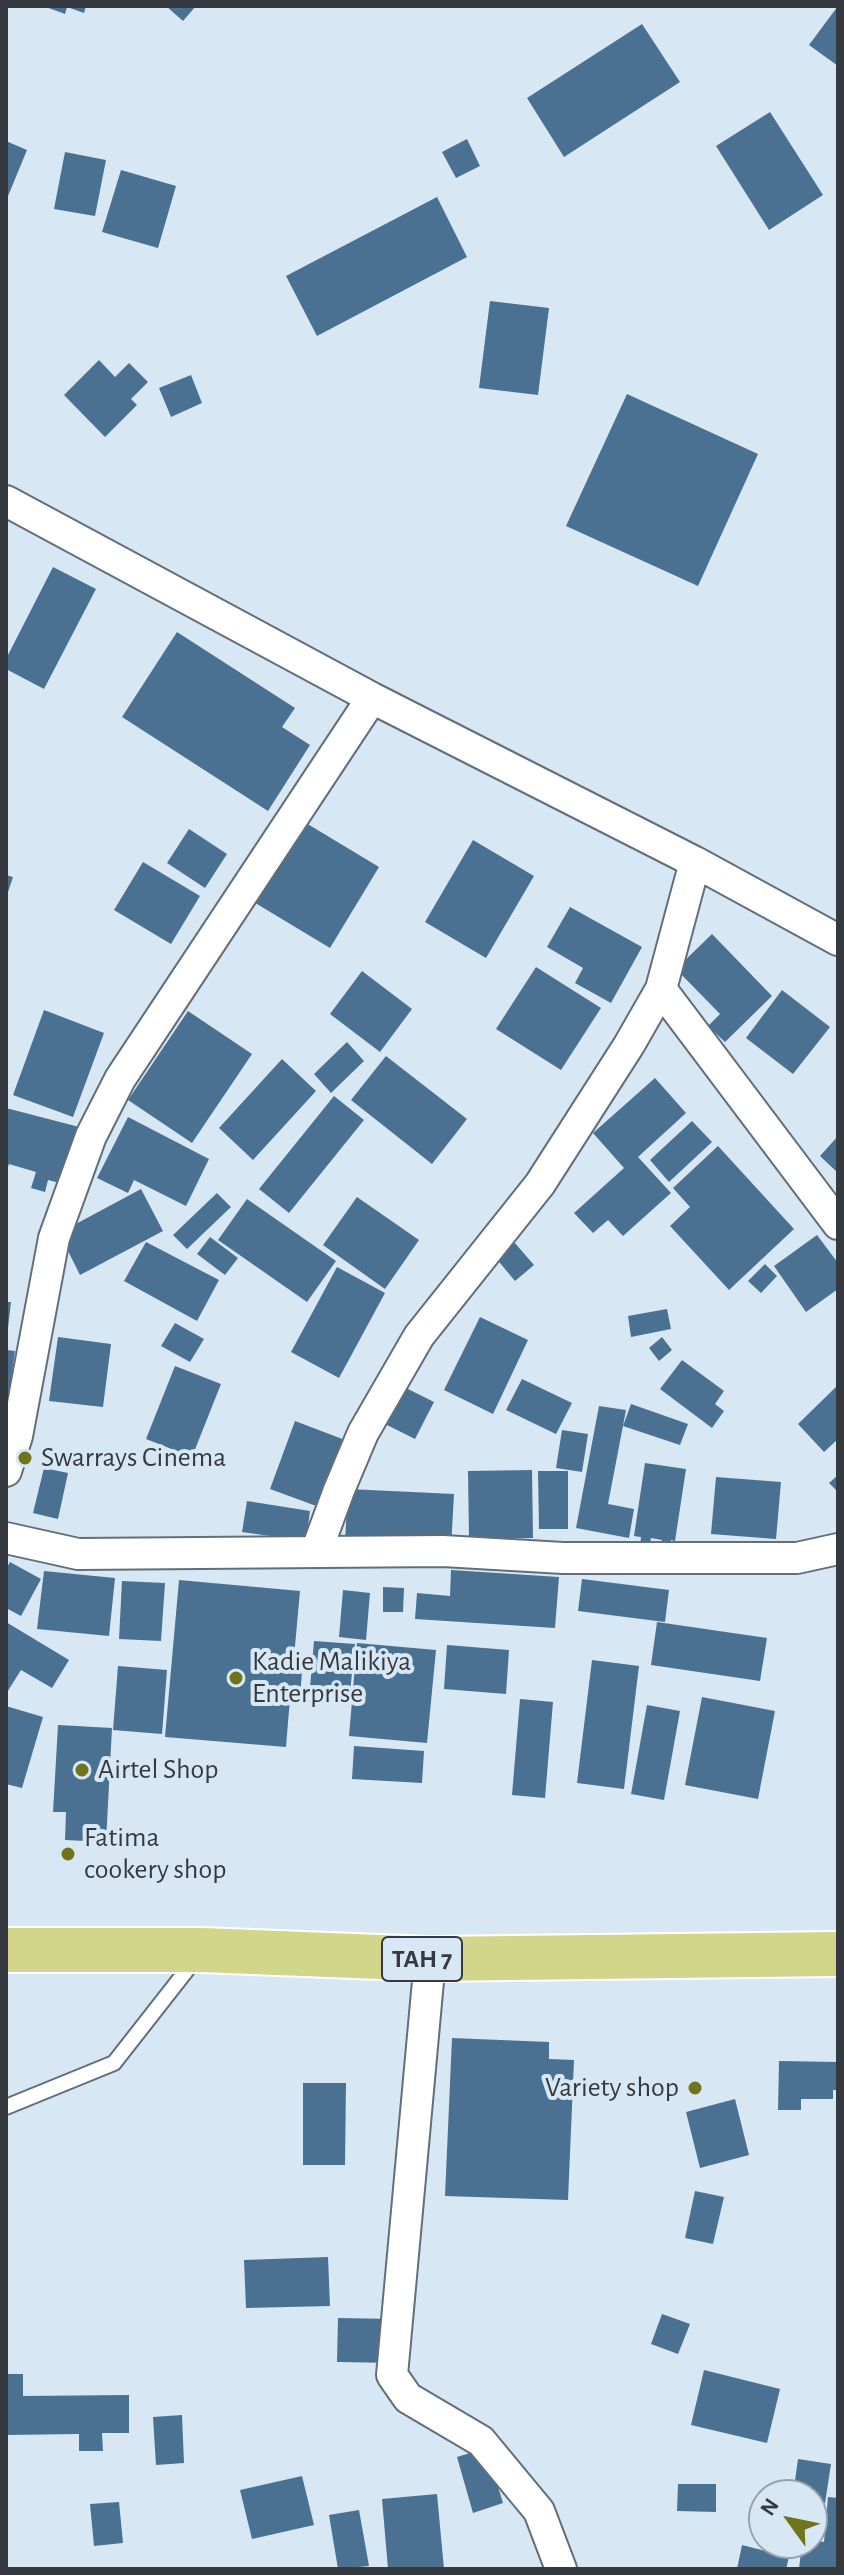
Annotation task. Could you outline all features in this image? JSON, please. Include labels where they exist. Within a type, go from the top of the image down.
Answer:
[{"type":"highway","name":"TAH 7","points":[[6,1950],[202,1950],[430,1959],[838,1954]]},
{"type":"street","points":[[6,501],[372,698],[695,862],[838,940]]},
{"type":"street","points":[[6,1471],[20,1421],[54,1238],[91,1136],[128,1066],[372,698]]},
{"type":"street","points":[[316,1552],[363,1433],[419,1336],[540,1184],[661,989],[695,862]]},
{"type":"street","points":[[661,989],[838,1224]]},
{"type":"street","points":[[6,1538],[78,1554],[443,1551],[563,1558],[797,1558],[838,1549]]},
{"type":"street","points":[[430,1959],[392,2375],[408,2398],[481,2441],[539,2511],[561,2569]]},
{"type":"lane","points":[[6,2107],[114,2063],[202,1950]]},
{"type":"building","points":[[43,6],[86,6],[84,13],[67,7],[65,14]]},
{"type":"building","points":[[166,6],[196,6],[183,21]]},
{"type":"building","points":[[838,6],[838,66],[809,45]]},
{"type":"building","points":[[642,24],[680,82],[564,157],[527,98]]},
{"type":"building","points":[[770,112],[823,195],[769,230],[716,146]]},
{"type":"building","points":[[467,139],[480,166],[456,178],[442,152]]},
{"type":"building","points":[[6,141],[27,150],[6,201]]},
{"type":"building","points":[[65,152],[106,160],[95,216],[54,209]]},
{"type":"building","points":[[121,170],[176,186],[158,248],[102,232]]},
{"type":"building","points":[[437,197],[467,257],[317,336],[286,276]]},
{"type":"building","points":[[490,301],[549,308],[538,395],[479,388]]},
{"type":"building","points":[[99,360],[115,377],[129,363],[148,382],[131,399],[137,405],[105,437],[64,395]]},
{"type":"building","points":[[191,375],[202,403],[171,417],[159,388]]},
{"type":"building","points":[[627,394],[758,454],[698,586],[566,526]]},
{"type":"building","points":[[53,567],[96,589],[44,689],[6,669],[6,659]]},
{"type":"building","points":[[177,632],[295,708],[282,727],[310,745],[268,811],[122,717]]},
{"type":"building","points":[[301,820],[379,867],[330,948],[252,901]]},
{"type":"building","points":[[189,829],[227,854],[205,888],[167,863]]},
{"type":"building","points":[[473,840],[534,876],[486,958],[425,922]]},
{"type":"building","points":[[143,862],[200,896],[171,944],[114,910]]},
{"type":"building","points":[[6,875],[13,877],[7,895],[6,895]]},
{"type":"building","points":[[570,907],[642,947],[611,1003],[575,983],[583,968],[547,947]]},
{"type":"building","points":[[712,934],[772,996],[725,1042],[708,1026],[720,1014],[676,969]]},
{"type":"building","points":[[536,967],[601,1008],[561,1070],[496,1029]]},
{"type":"building","points":[[362,971],[412,1009],[380,1052],[330,1014]]},
{"type":"building","points":[[782,990],[830,1027],[793,1074],[746,1038]]},
{"type":"building","points":[[44,1010],[104,1033],[73,1117],[13,1095]]},
{"type":"building","points":[[188,1011],[252,1054],[192,1143],[128,1100]]},
{"type":"building","points":[[347,1042],[364,1061],[331,1093],[314,1074]]},
{"type":"building","points":[[386,1056],[467,1119],[432,1164],[351,1100]]},
{"type":"building","points":[[282,1059],[316,1091],[253,1160],[219,1128]]},
{"type":"building","points":[[655,1078],[686,1113],[638,1157],[671,1193],[623,1236],[608,1220],[593,1233],[574,1213],[624,1168],[593,1133]]},
{"type":"building","points":[[334,1096],[364,1120],[289,1213],[259,1189]]},
{"type":"building","points":[[6,1108],[83,1128],[68,1185],[48,1180],[45,1192],[31,1188],[36,1172],[9,1164],[6,1172]]},
{"type":"building","points":[[128,1117],[209,1159],[186,1206],[134,1180],[128,1193],[97,1178]]},
{"type":"building","points":[[692,1121],[712,1142],[669,1182],[650,1160]]},
{"type":"building","points":[[838,1136],[838,1173],[820,1156]]},
{"type":"building","points":[[718,1146],[794,1229],[729,1290],[670,1226],[690,1207],[673,1188]]},
{"type":"building","points":[[141,1189],[163,1231],[80,1275],[59,1233]]},
{"type":"building","points":[[217,1193],[231,1207],[187,1249],[173,1235]]},
{"type":"building","points":[[357,1197],[419,1240],[385,1289],[323,1245]]},
{"type":"building","points":[[247,1199],[336,1261],[307,1302],[218,1240]]},
{"type":"building","points":[[817,1235],[838,1263],[838,1289],[806,1312],[774,1266]]},
{"type":"building","points":[[210,1237],[238,1258],[225,1275],[197,1254]]},
{"type":"building","points":[[146,1242],[219,1280],[197,1321],[124,1281]]},
{"type":"building","points":[[514,1242],[534,1265],[515,1281],[495,1257]]},
{"type":"building","points":[[765,1264],[777,1276],[761,1293],[748,1281]]},
{"type":"building","points":[[337,1267],[385,1293],[339,1378],[291,1352]]},
{"type":"building","points":[[6,1302],[11,1302],[8,1328],[6,1328]]},
{"type":"building","points":[[667,1309],[671,1329],[631,1337],[628,1316]]},
{"type":"building","points":[[480,1317],[528,1340],[493,1414],[444,1390]]},
{"type":"building","points":[[175,1323],[204,1339],[190,1362],[161,1346]]},
{"type":"building","points":[[58,1337],[111,1344],[103,1407],[49,1401]]},
{"type":"building","points":[[662,1337],[672,1350],[659,1361],[649,1348]]},
{"type":"building","points":[[6,1350],[15,1351],[9,1394],[6,1394]]},
{"type":"building","points":[[682,1360],[724,1391],[715,1404],[724,1411],[712,1428],[660,1389]]},
{"type":"building","points":[[175,1366],[221,1384],[192,1457],[146,1439]]},
{"type":"building","points":[[522,1379],[572,1403],[556,1434],[506,1410]]},
{"type":"building","points":[[400,1385],[434,1402],[415,1439],[381,1422]]},
{"type":"building","points":[[838,1385],[838,1439],[824,1452],[798,1424]]},
{"type":"building","points":[[631,1404],[688,1424],[680,1445],[623,1426]]},
{"type":"building","points":[[599,1406],[626,1410],[608,1504],[634,1509],[629,1538],[576,1528]]},
{"type":"building","points":[[295,1421],[345,1440],[319,1507],[270,1489]]},
{"type":"building","points":[[562,1430],[588,1434],[582,1472],[556,1468]]},
{"type":"building","points":[[645,1463],[686,1469],[675,1541],[671,1540],[669,1553],[661,1552],[662,1540],[651,1538],[649,1549],[640,1547],[641,1537],[634,1536]]},
{"type":"building","points":[[44,1468],[68,1473],[58,1519],[33,1513]]},
{"type":"building","points":[[532,1470],[533,1538],[469,1539],[468,1471]]},
{"type":"building","points":[[538,1471],[568,1471],[568,1529],[539,1529]]},
{"type":"building","points":[[838,1475],[838,1492],[829,1483]]},
{"type":"building","points":[[716,1477],[781,1482],[776,1539],[711,1534]]},
{"type":"building","points":[[348,1489],[454,1494],[451,1548],[345,1542]]},
{"type":"building","points":[[247,1501],[310,1511],[306,1541],[242,1532]]},
{"type":"building","points":[[10,1562],[41,1579],[21,1616],[6,1608],[6,1569]]},
{"type":"building","points":[[451,1570],[559,1577],[555,1628],[415,1619],[417,1593],[450,1596]]},
{"type":"building","points":[[44,1571],[115,1578],[109,1636],[37,1629]]},
{"type":"building","points":[[582,1579],[669,1590],[665,1622],[578,1611]]},
{"type":"building","name":"Kadie Malikiya Enterprise","points":[[179,1580],[300,1591],[294,1657],[303,1658],[300,1698],[290,1698],[286,1747],[165,1737]]},
{"type":"building","points":[[122,1581],[165,1583],[161,1641],[119,1639]]},
{"type":"building","points":[[383,1587],[404,1588],[403,1612],[383,1612]]},
{"type":"building","points":[[343,1590],[370,1593],[366,1640],[339,1637]]},
{"type":"building","points":[[6,1622],[69,1660],[52,1688],[21,1670],[6,1694]]},
{"type":"building","points":[[657,1622],[767,1638],[760,1681],[651,1665]]},
{"type":"building","points":[[314,1641],[355,1644],[349,1702],[309,1699]]},
{"type":"building","points":[[357,1643],[436,1650],[427,1743],[349,1736]]},
{"type":"building","points":[[447,1645],[509,1650],[506,1694],[444,1689]]},
{"type":"building","points":[[592,1660],[639,1666],[624,1789],[577,1783]]},
{"type":"building","points":[[118,1666],[167,1670],[162,1734],[113,1730]]},
{"type":"building","points":[[702,1697],[775,1711],[758,1799],[685,1785]]},
{"type":"building","points":[[520,1699],[553,1702],[545,1798],[512,1795]]},
{"type":"building","points":[[647,1705],[680,1711],[664,1800],[631,1794]]},
{"type":"building","points":[[6,1706],[43,1717],[22,1788],[6,1784]]},
{"type":"building","name":"Airtel Shop","points":[[58,1725],[112,1728],[106,1842],[65,1840],[66,1812],[53,1812]]},
{"type":"building","points":[[354,1746],[424,1751],[422,1783],[352,1779]]},
{"type":"building","points":[[452,2038],[549,2042],[549,2059],[574,2060],[568,2200],[445,2196]]},
{"type":"building","points":[[779,2061],[838,2062],[838,2090],[833,2090],[833,2099],[801,2099],[801,2110],[778,2110]]},
{"type":"building","points":[[303,2083],[346,2083],[345,2165],[303,2165]]},
{"type":"building","points":[[735,2099],[749,2155],[700,2168],[686,2112]]},
{"type":"building","points":[[695,2191],[724,2197],[713,2244],[685,2238]]},
{"type":"building","points":[[328,2257],[330,2306],[246,2308],[244,2260]]},
{"type":"building","points":[[662,2314],[690,2324],[678,2354],[651,2344]]},
{"type":"building","points":[[338,2318],[395,2319],[394,2363],[337,2362]]},
{"type":"building","points":[[704,2370],[780,2389],[767,2443],[691,2425]]},
{"type":"building","points":[[6,2374],[23,2374],[23,2396],[129,2395],[129,2433],[102,2433],[103,2451],[79,2451],[79,2434],[6,2435]]},
{"type":"building","points":[[182,2415],[184,2463],[156,2465],[153,2417]]},
{"type":"building","points":[[486,2448],[503,2503],[473,2513],[457,2457]]},
{"type":"building","points":[[798,2459],[831,2464],[828,2484],[828,2479],[795,2479]]},
{"type":"building","points":[[302,2476],[314,2525],[252,2539],[240,2490]]},
{"type":"building","points":[[678,2484],[716,2484],[716,2512],[677,2511]]},
{"type":"building","points":[[437,2494],[444,2569],[388,2569],[382,2499]]},
{"type":"building","points":[[828,2497],[838,2498],[838,2569],[799,2569],[800,2559],[828,2559]]},
{"type":"building","points":[[119,2502],[123,2543],[94,2546],[90,2504]]},
{"type":"building","points":[[359,2510],[369,2566],[338,2569],[329,2515]]},
{"type":"building","points":[[742,2545],[748,2547],[748,2559],[788,2559],[786,2569],[737,2569]]},
{"type":"place","name":"Swarrays Cinema","points":[[25,1458]]},
{"type":"place","name":"Kadie Malikiya Enterprise","points":[[236,1678]]},
{"type":"place","name":"Airtel Shop","points":[[82,1770]]},
{"type":"place","name":"Fatima cookery shop","points":[[68,1854]]},
{"type":"place","name":"Variety shop","points":[[695,2088]]}]
